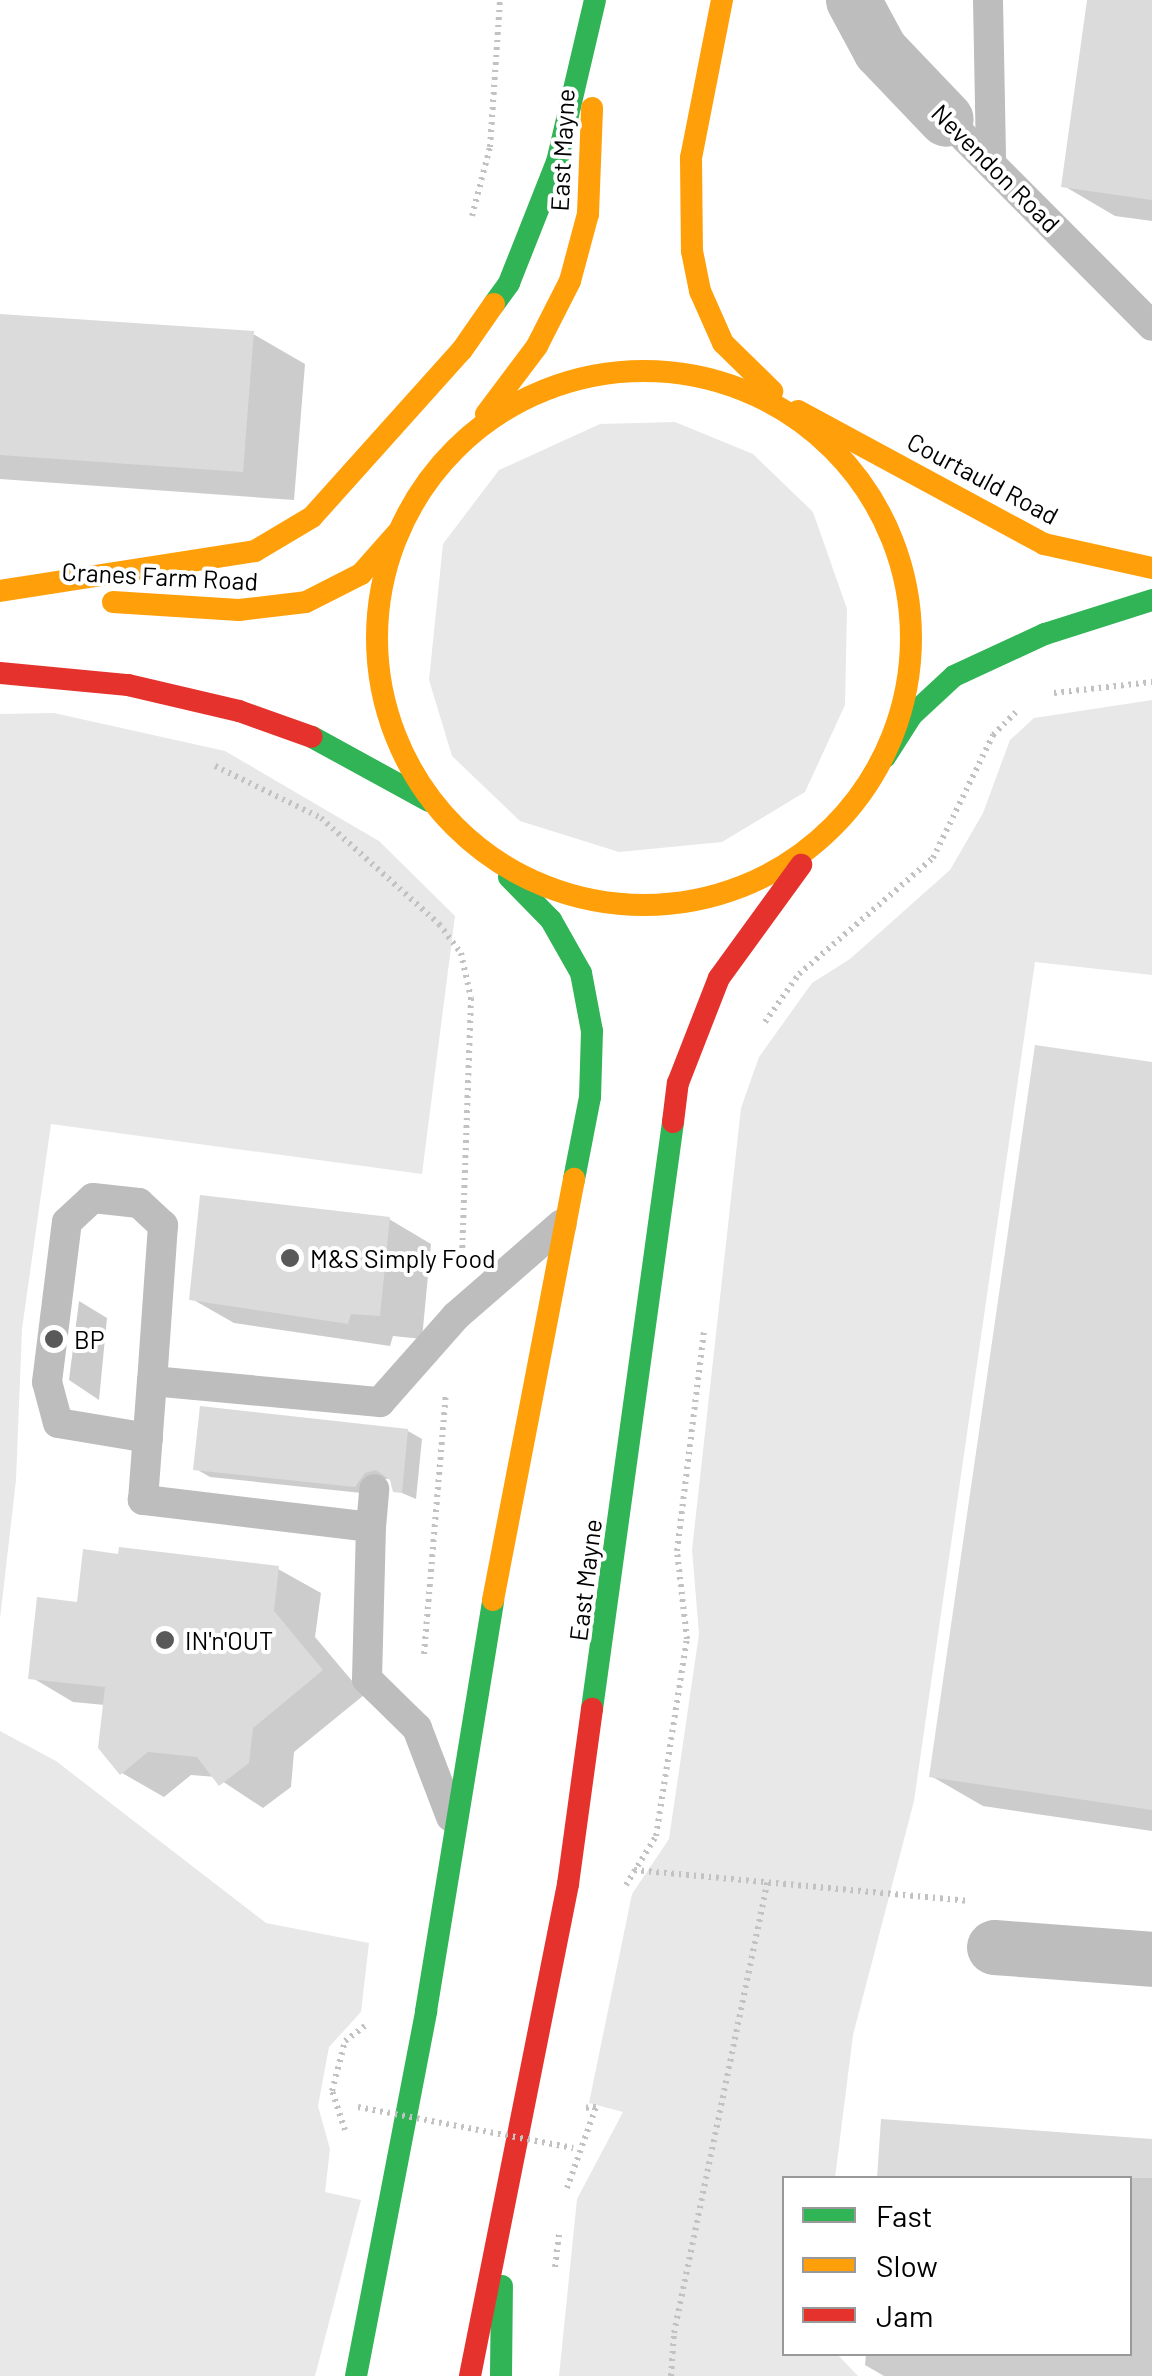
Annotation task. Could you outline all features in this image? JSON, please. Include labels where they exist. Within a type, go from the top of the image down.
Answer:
[{"type":"main road","points":[[0,594],[224,560],[285,536],[312,517],[462,350],[509,282],[553,176],[596,0]]},
{"type":"main road","name":"East Mayne","points":[[462,446],[537,346],[580,248],[592,180],[596,0]]},
{"type":"main road","points":[[722,0],[691,158],[692,250],[700,291],[723,343],[836,445],[863,485],[895,573],[905,639],[903,691],[884,757]]},
{"type":"main road","points":[[431,803],[389,720],[377,626],[387,570],[406,521],[462,446],[518,400],[578,379],[654,370],[726,376],[798,410]]},
{"type":"main road","name":"Courtauld Road","points":[[798,410],[1044,544],[1152,568]]},
{"type":"main road","name":"Cranes Farm Road","points":[[0,594],[275,608],[338,590],[384,553],[406,521]]},
{"type":"main road","points":[[490,861],[540,888],[588,900],[637,906],[690,901],[794,862],[835,830],[912,715],[954,676],[1045,634],[1152,600]]},
{"type":"main road","points":[[0,672],[128,685],[239,711],[336,746],[431,803],[551,920],[585,988],[592,1068],[571,1217],[498,1568],[456,1829],[356,2376]]},
{"type":"main road","name":"East Mayne","points":[[470,2376],[516,2163],[597,1699],[678,1082],[701,1015],[744,936],[835,830]]},
{"type":"main road","points":[[502,2376],[499,2316],[516,2163]]},
{"type":"street","name":"Nevendon Road","points":[[853,0],[880,50],[946,118]]},
{"type":"street","points":[[987,1924],[1152,1959]]},
{"type":"lane","points":[[988,0],[990,163]]},
{"type":"lane","name":"Nevendon Road","points":[[946,118],[1152,326]]},
{"type":"lane","points":[[148,1438],[58,1423],[46,1382],[67,1222],[93,1198],[139,1203],[163,1226],[148,1438],[142,1500],[370,1527]]},
{"type":"lane","points":[[152,1381],[378,1414],[456,1316],[571,1217]]},
{"type":"lane","points":[[374,1490],[368,1679],[417,1728],[456,1829]]},
{"type":"path","points":[[467,237],[490,147],[500,0]]},
{"type":"path","points":[[1036,699],[1152,682]]},
{"type":"path","points":[[757,1036],[799,974],[934,858],[993,735],[1022,706]]},
{"type":"path","points":[[198,762],[272,791]]},
{"type":"path","points":[[707,1313],[677,1551],[687,1640],[656,1836],[634,1870],[767,1882],[987,1924]]},
{"type":"path","points":[[671,2376],[674,2333],[767,1882]]},
{"type":"path","points":[[358,2107],[573,2148],[583,2105],[596,2107],[563,2195]]},
{"type":"path","points":[[553,2284],[561,2213]]},
{"type":"shaded area","points":[[675,422],[753,454],[813,512],[847,609],[845,705],[805,792],[722,842],[619,852],[520,821],[452,756],[429,680],[443,544],[499,470],[600,424]]},
{"type":"shaded area","points":[[1152,700],[1152,975],[1035,962],[914,1801],[853,2035],[835,2176],[782,2176],[782,2356],[839,2356],[858,2376],[559,2376],[577,2199],[623,2112],[589,2103],[632,1894],[669,1839],[699,1634],[692,1550],[741,1108],[759,1057],[812,983],[850,959],[950,870],[983,813],[1010,740],[1034,718]]},
{"type":"shaded area","points":[[54,713],[225,751],[379,841],[455,916],[422,1174],[51,1124],[22,1329],[16,1480],[0,1619],[0,714]]},
{"type":"shaded area","points":[[0,1731],[56,1761],[266,1923],[369,1943],[361,2012],[329,2047],[318,2106],[330,2149],[325,2192],[361,2200],[315,2376],[0,2376]]},
{"type":"building","points":[[1087,0],[1152,0],[1152,200],[1061,187]]},
{"type":"building","points":[[0,314],[254,331],[243,472],[0,455]]},
{"type":"building","points":[[1035,1045],[1152,1062],[1152,1810],[929,1777]]},
{"type":"building","name":"M&S Simply Food","points":[[200,1195],[390,1217],[380,1316],[351,1314],[348,1324],[189,1300]]},
{"type":"building","points":[[200,1406],[408,1429],[402,1493],[393,1492],[390,1480],[376,1470],[365,1473],[355,1487],[193,1470]]},
{"type":"building","name":"IN'n'OUT","points":[[119,1547],[279,1566],[274,1611],[323,1670],[253,1728],[249,1763],[219,1786],[197,1757],[148,1752],[120,1775],[98,1748],[105,1687],[28,1679],[37,1597],[77,1602],[83,1549],[118,1554]]},
{"type":"building","points":[[881,2119],[1152,2139],[1152,2178],[877,2176]]},
{"type":"traffic: fast","points":[[494,304],[509,283],[557,162],[595,0]]},
{"type":"traffic: fast","points":[[885,757],[912,715],[954,676],[1045,634],[1152,600]]},
{"type":"traffic: fast","points":[[312,737],[429,801]]},
{"type":"traffic: fast","points":[[509,877],[551,920],[581,973],[592,1031],[590,1097],[574,1179]]},
{"type":"traffic: fast","points":[[592,1709],[673,1122]]},
{"type":"traffic: fast","points":[[356,2376],[426,2011],[493,1600]]},
{"type":"traffic: fast","points":[[501,2376],[502,2286]]},
{"type":"traffic: slow","points":[[722,0],[691,158],[692,251],[700,291],[723,343],[772,391]]},
{"type":"traffic: slow","points":[[486,414],[537,346],[570,281],[588,214],[592,108]]},
{"type":"traffic: slow","points":[[0,591],[255,551],[312,517],[462,350],[494,304]]},
{"type":"traffic: slow","points":[[644,371],[696,377],[746,392],[792,416],[832,450],[866,490],[890,536],[905,586],[911,638],[905,690],[890,740],[866,786],[832,826],[792,860],[746,884],[696,899],[644,905],[592,899],[542,884],[496,860],[456,826],[422,786],[398,740],[383,690],[377,638],[383,586],[398,536],[422,490],[456,450],[496,416],[542,392],[592,377],[644,371]]},
{"type":"traffic: slow","points":[[798,411],[1044,544],[1152,568]]},
{"type":"traffic: slow","points":[[113,602],[239,610],[306,602],[361,574],[399,531]]},
{"type":"traffic: slow","points":[[493,1600],[574,1179]]},
{"type":"traffic: jam","points":[[0,673],[128,685],[239,711],[312,737]]},
{"type":"traffic: jam","points":[[673,1122],[678,1083],[719,978],[801,865]]},
{"type":"traffic: jam","points":[[470,2376],[568,1884],[592,1709]]},
{"type":"place","name":"M&S Simply Food","points":[[290,1258]]},
{"type":"place","name":"BP","points":[[54,1339]]},
{"type":"place","name":"IN'n'OUT","points":[[165,1640]]}]
